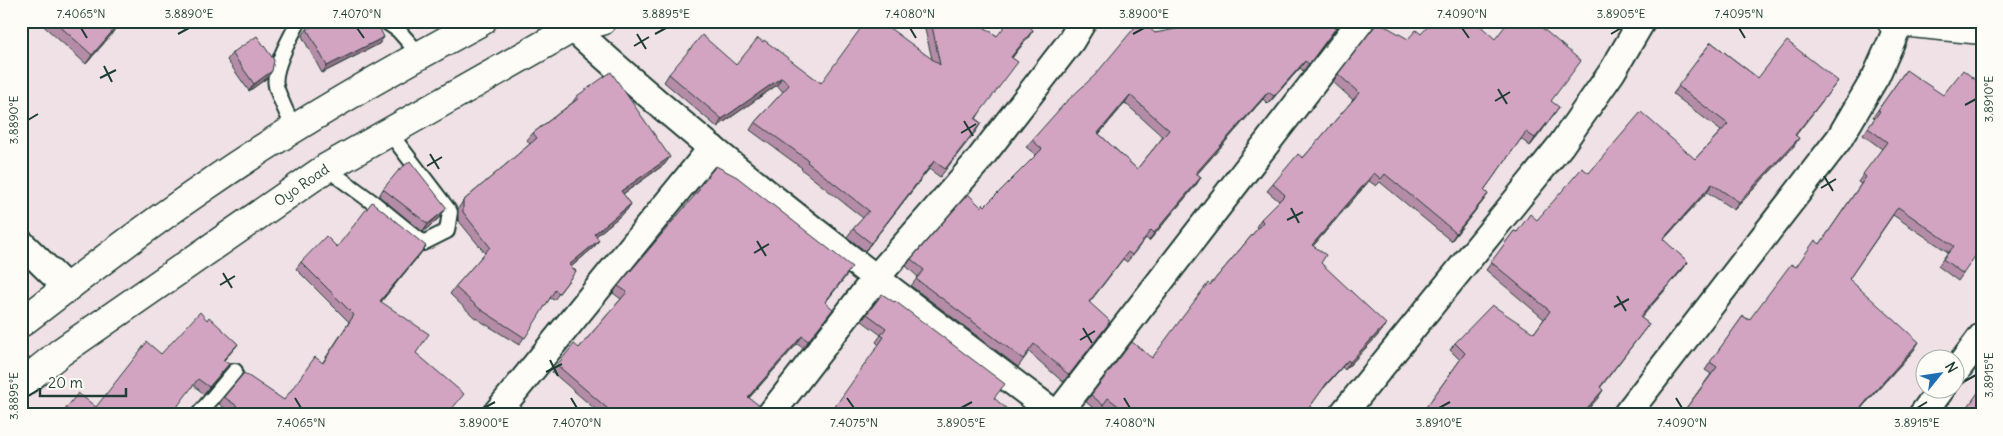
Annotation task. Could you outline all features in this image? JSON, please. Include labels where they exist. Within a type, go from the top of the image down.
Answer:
[{"type":"main road","points":[[21,323],[206,186],[294,129],[482,21]]},
{"type":"main road","name":"Oyo Road","points":[[21,384],[61,352],[326,168],[569,25],[602,21]]},
{"type":"main road","points":[[1896,22],[1982,30]]},
{"type":"street","points":[[770,415],[875,279],[978,161],[1083,21]]},
{"type":"street","points":[[569,25],[712,148],[875,279],[1057,415],[1361,21]]},
{"type":"street","points":[[1342,415],[1561,145],[1612,72],[1642,21]]},
{"type":"street","points":[[1626,415],[1839,139],[1876,76],[1896,22]]},
{"type":"street","points":[[495,415],[712,148]]},
{"type":"street","points":[[21,243],[67,288]]},
{"type":"street","points":[[1966,358],[1982,336]]},
{"type":"street","points":[[1922,415],[1935,398]]},
{"type":"lane","points":[[294,129],[276,84],[278,66],[285,47],[299,21]]},
{"type":"lane","points":[[385,21],[398,30],[420,55]]},
{"type":"lane","points":[[326,168],[423,243],[447,231],[450,212],[389,132]]},
{"type":"lane","points":[[198,415],[235,371]]},
{"type":"building","points":[[54,21],[112,21],[117,26],[92,55]]},
{"type":"building","points":[[322,21],[376,21],[384,37],[327,66],[307,29]]},
{"type":"building","points":[[866,21],[880,21],[940,65],[931,21],[975,21],[997,36],[1009,21],[1023,21],[1033,30],[1011,57],[1018,62],[975,119],[981,123],[945,169],[934,161],[871,243],[853,229],[869,211],[807,162],[808,160],[755,122],[789,85],[782,77],[722,119],[669,74],[702,35],[736,65],[758,38],[763,42],[764,40],[821,83]]},
{"type":"building","points":[[1140,21],[1155,33],[1191,26],[1194,21],[1248,21],[1250,23],[1251,21],[1341,21],[1309,64],[1305,61],[1274,96],[1268,92],[1196,173],[1201,177],[1154,233],[1151,230],[1132,255],[1128,252],[1089,302],[1109,320],[1109,323],[1069,375],[1034,344],[1023,359],[916,279],[924,270],[911,259],[968,194],[981,207],[983,204],[985,206],[1042,149],[1032,140],[1065,103],[1095,75]],"holes":[[[1130,95],[1169,130],[1137,169],[1098,133]]]},
{"type":"building","points":[[1433,21],[1475,21],[1495,39],[1509,21],[1534,21],[1581,61],[1551,101],[1559,107],[1535,138],[1526,132],[1484,190],[1488,194],[1456,233],[1385,174],[1381,179],[1374,173],[1312,245],[1326,255],[1321,263],[1386,324],[1327,383],[1304,415],[1130,415],[1108,398],[1103,405],[1091,395],[1132,342],[1152,358],[1208,283],[1210,285],[1263,222],[1261,219],[1285,195],[1273,184],[1298,154],[1303,158],[1359,93],[1338,74],[1378,22],[1408,39],[1416,30],[1421,34]]},
{"type":"building","points":[[257,36],[274,60],[272,71],[254,84],[232,53]]},
{"type":"building","points":[[1787,41],[1838,81],[1795,135],[1799,138],[1739,202],[1712,184],[1663,239],[1688,262],[1640,317],[1649,324],[1600,387],[1603,390],[1581,415],[1420,415],[1465,353],[1455,343],[1492,305],[1534,333],[1550,311],[1491,262],[1514,231],[1517,232],[1530,214],[1537,220],[1582,168],[1589,173],[1641,112],[1695,159],[1728,124],[1678,86],[1711,42],[1758,78]]},
{"type":"building","points":[[1906,70],[1943,95],[1963,70],[1982,85],[1982,246],[1963,274],[1943,259],[1954,246],[1898,207],[1849,279],[1919,342],[1855,415],[1681,415],[1717,367],[1710,362],[1743,316],[1749,320],[1791,264],[1796,267],[1815,240],[1820,244],[1866,177],[1863,174],[1887,142],[1868,128]]},
{"type":"building","points":[[611,72],[670,157],[621,191],[631,204],[594,234],[599,240],[569,265],[576,271],[559,293],[555,290],[525,338],[480,309],[455,287],[490,247],[463,212],[463,201],[537,138],[533,133],[579,98],[577,96]]},
{"type":"building","points":[[410,161],[446,207],[428,224],[383,189],[398,171]]},
{"type":"building","points":[[716,166],[737,177],[852,267],[825,302],[833,309],[808,341],[802,336],[748,397],[760,406],[762,415],[615,415],[557,365],[574,344],[579,348],[627,292],[618,286],[700,189],[698,188]]},
{"type":"building","points":[[372,202],[426,246],[380,301],[429,334],[416,353],[464,394],[447,415],[231,415],[237,406],[224,397],[244,373],[284,400],[315,357],[323,363],[354,315],[301,262],[326,236],[337,247]]},
{"type":"building","points":[[882,294],[895,301],[1005,384],[994,398],[1014,415],[829,415],[884,337],[881,335],[886,328],[867,314]]},
{"type":"building","points":[[200,312],[207,320],[209,317],[238,344],[223,360],[229,364],[209,387],[198,379],[171,415],[61,415],[78,393],[96,407],[147,342],[161,354]]},
{"type":"building","points":[[1982,387],[1982,415],[1962,415]]}]
